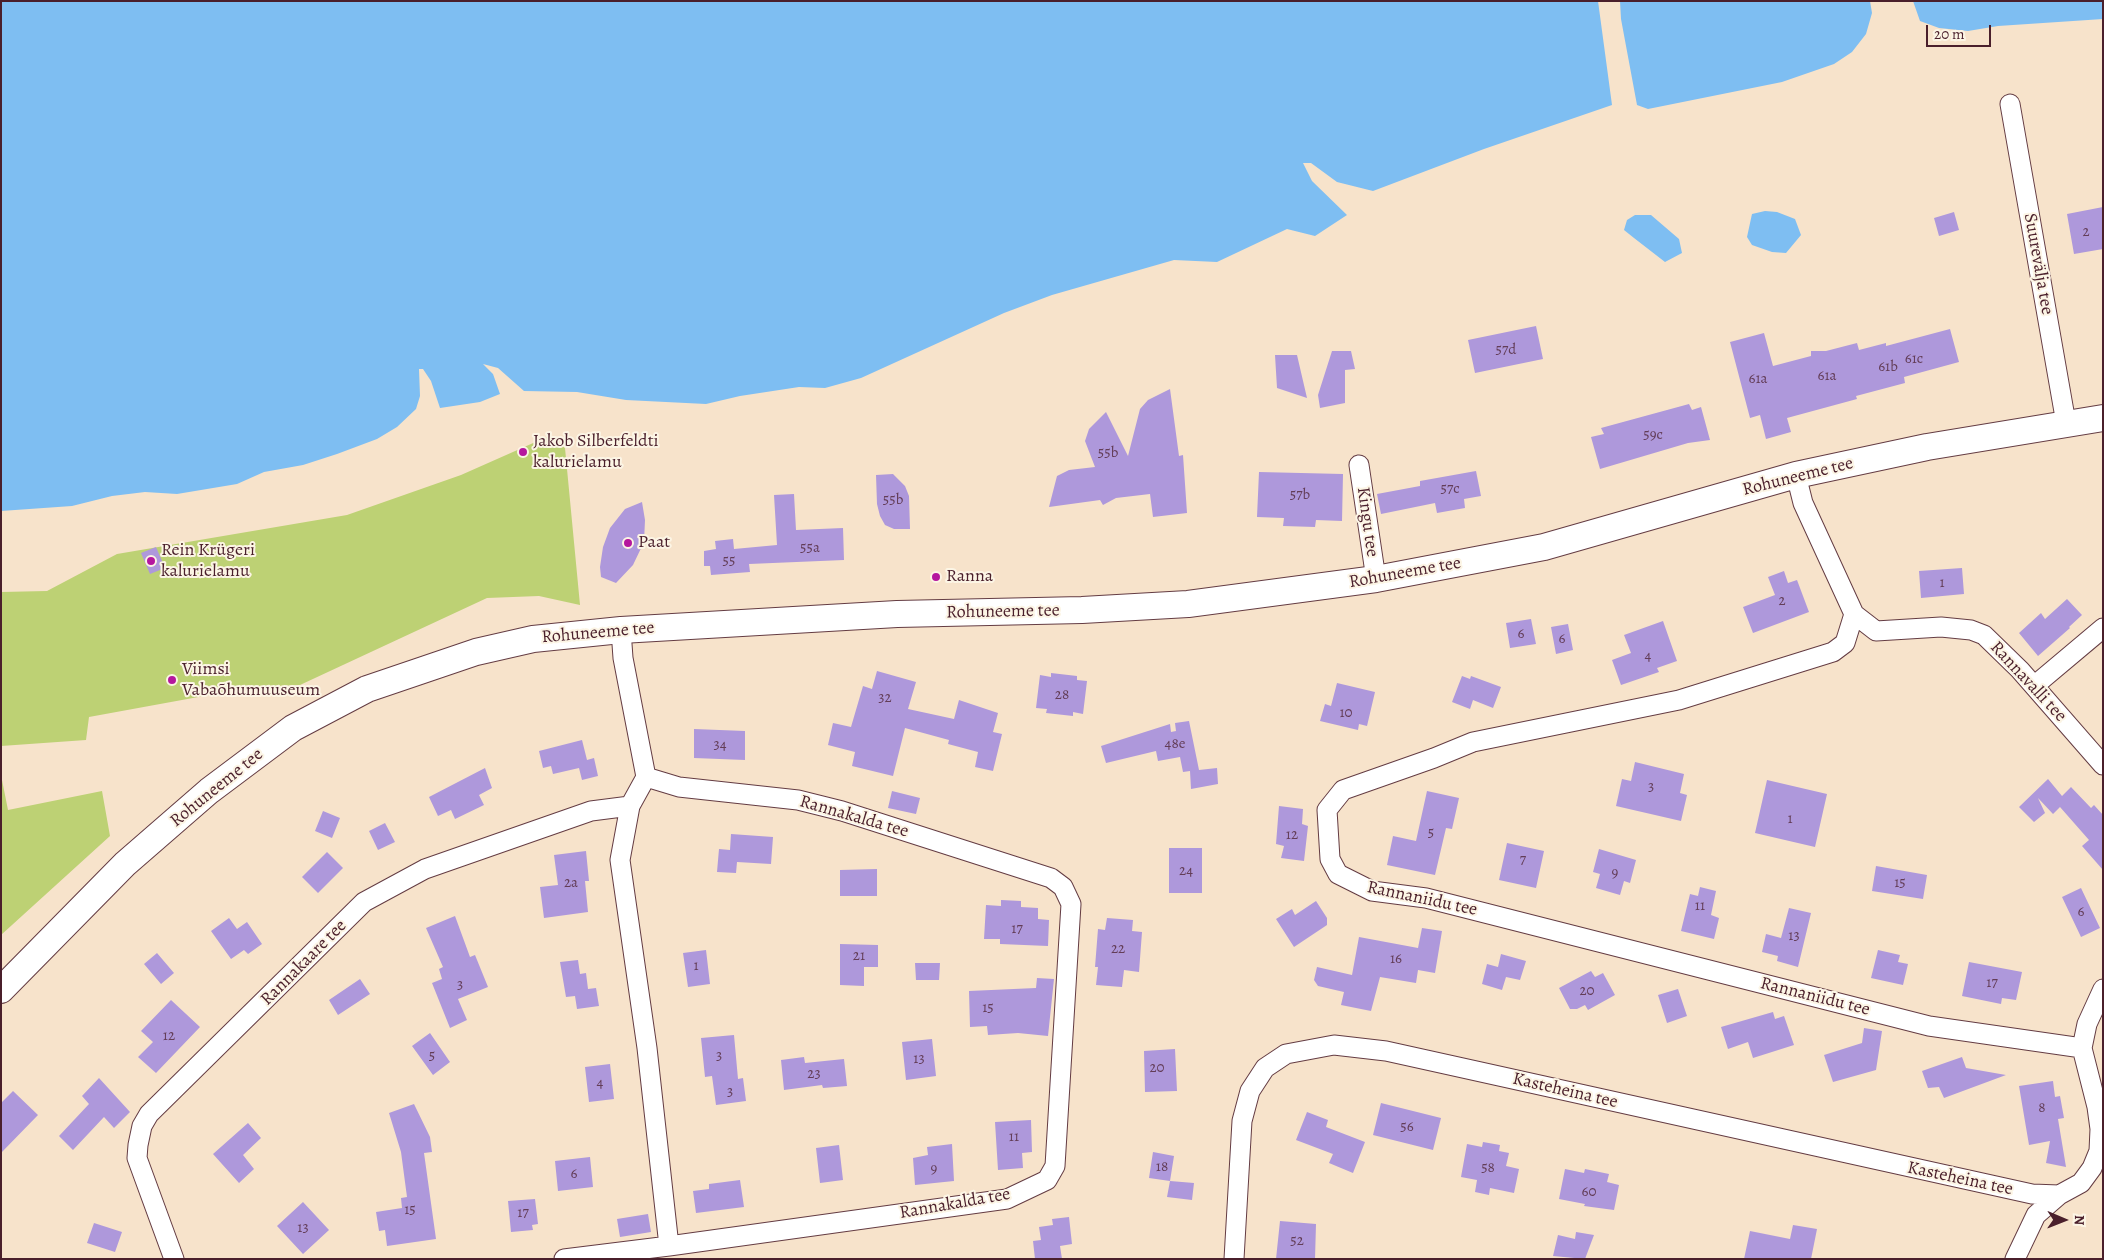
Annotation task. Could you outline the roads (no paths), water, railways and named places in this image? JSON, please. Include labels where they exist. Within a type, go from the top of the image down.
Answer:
[{"type":"street","name":"Suurevälja tee","points":[[2010,104],[2066,423]]},
{"type":"street","name":"Rohuneeme tee","points":[[1,990],[126,864],[209,791],[293,728],[367,689],[476,652],[532,640],[621,630],[897,614],[1082,610],[1188,604],[1376,579],[1544,548],[1796,475],[1927,447],[2103,418]]},
{"type":"street","name":"Kingu tee","points":[[1359,465],[1376,579]]},
{"type":"street","name":"Rannavalli tee","points":[[1796,475],[1803,504],[1854,614],[1876,631],[1941,627],[1971,630],[1984,635],[2034,686],[2103,765]]},
{"type":"street","name":"Rannaniidu tee","points":[[1854,614],[1845,643],[1834,652],[1679,700],[1473,742],[1434,758],[1343,790],[1327,810],[1330,858],[1338,874],[1372,891],[1426,898],[1929,1026],[2082,1048]]},
{"type":"street","points":[[2034,686],[2103,628]]},
{"type":"street","points":[[564,1259],[669,1246],[647,1048],[620,860],[630,806],[646,777],[623,658],[621,630]]},
{"type":"street","name":"Rannakalda tee","points":[[646,777],[679,787],[798,800],[842,811],[1051,878],[1063,887],[1071,904],[1055,1166],[1047,1180],[1007,1200],[669,1246]]},
{"type":"street","name":"Rannakaare tee","points":[[174,1259],[137,1158],[142,1126],[149,1114],[364,902],[425,869],[591,811],[630,806]]},
{"type":"street","points":[[2015,1259],[2036,1215],[2059,1195],[2081,1183],[2092,1168],[2099,1151],[2100,1129],[2097,1107],[2082,1048],[2087,1024],[2103,989]]},
{"type":"street","name":"Kasteheina tee","points":[[1234,1259],[1242,1121],[1250,1092],[1265,1068],[1286,1054],[1334,1045],[1386,1051],[2032,1194],[2059,1195]]},
{"type":"water","points":[[1,1],[1598,1],[1612,105],[1484,149],[1373,191],[1337,182],[1311,163],[1303,163],[1312,181],[1347,215],[1315,236],[1287,229],[1217,262],[1174,260],[1052,295],[1004,313],[861,378],[825,388],[799,387],[740,396],[706,404],[626,400],[577,392],[524,391],[498,368],[483,364],[493,374],[500,394],[480,402],[440,408],[431,381],[423,369],[419,369],[420,396],[416,409],[397,427],[377,439],[337,454],[303,465],[264,472],[237,484],[177,494],[145,492],[112,496],[72,506],[1,511]]},
{"type":"water","points":[[1620,1],[1870,1],[1872,13],[1866,34],[1852,52],[1834,64],[1782,82],[1648,109],[1637,105],[1621,19]]},
{"type":"water","points":[[1913,1],[2103,1],[2103,19],[1998,26],[1968,31],[1939,28],[1920,21]]},
{"type":"water","points":[[1765,211],[1777,212],[1795,219],[1801,235],[1786,253],[1772,252],[1752,245],[1747,237],[1752,214]]},
{"type":"water","points":[[1635,215],[1651,215],[1679,239],[1682,253],[1665,262],[1624,230],[1627,220]]},
{"type":"place","name":"Jakob Silberfeldti kalurielamu","points":[[523,452]]},
{"type":"place","name":"Paat","points":[[628,543]]},
{"type":"place","name":"Rein Krügeri kalurielamu","points":[[151,561]]},
{"type":"place","name":"Ranna","points":[[936,577]]},
{"type":"place","name":"Viimsi Vabaõhumuuseum","points":[[172,680]]}]
